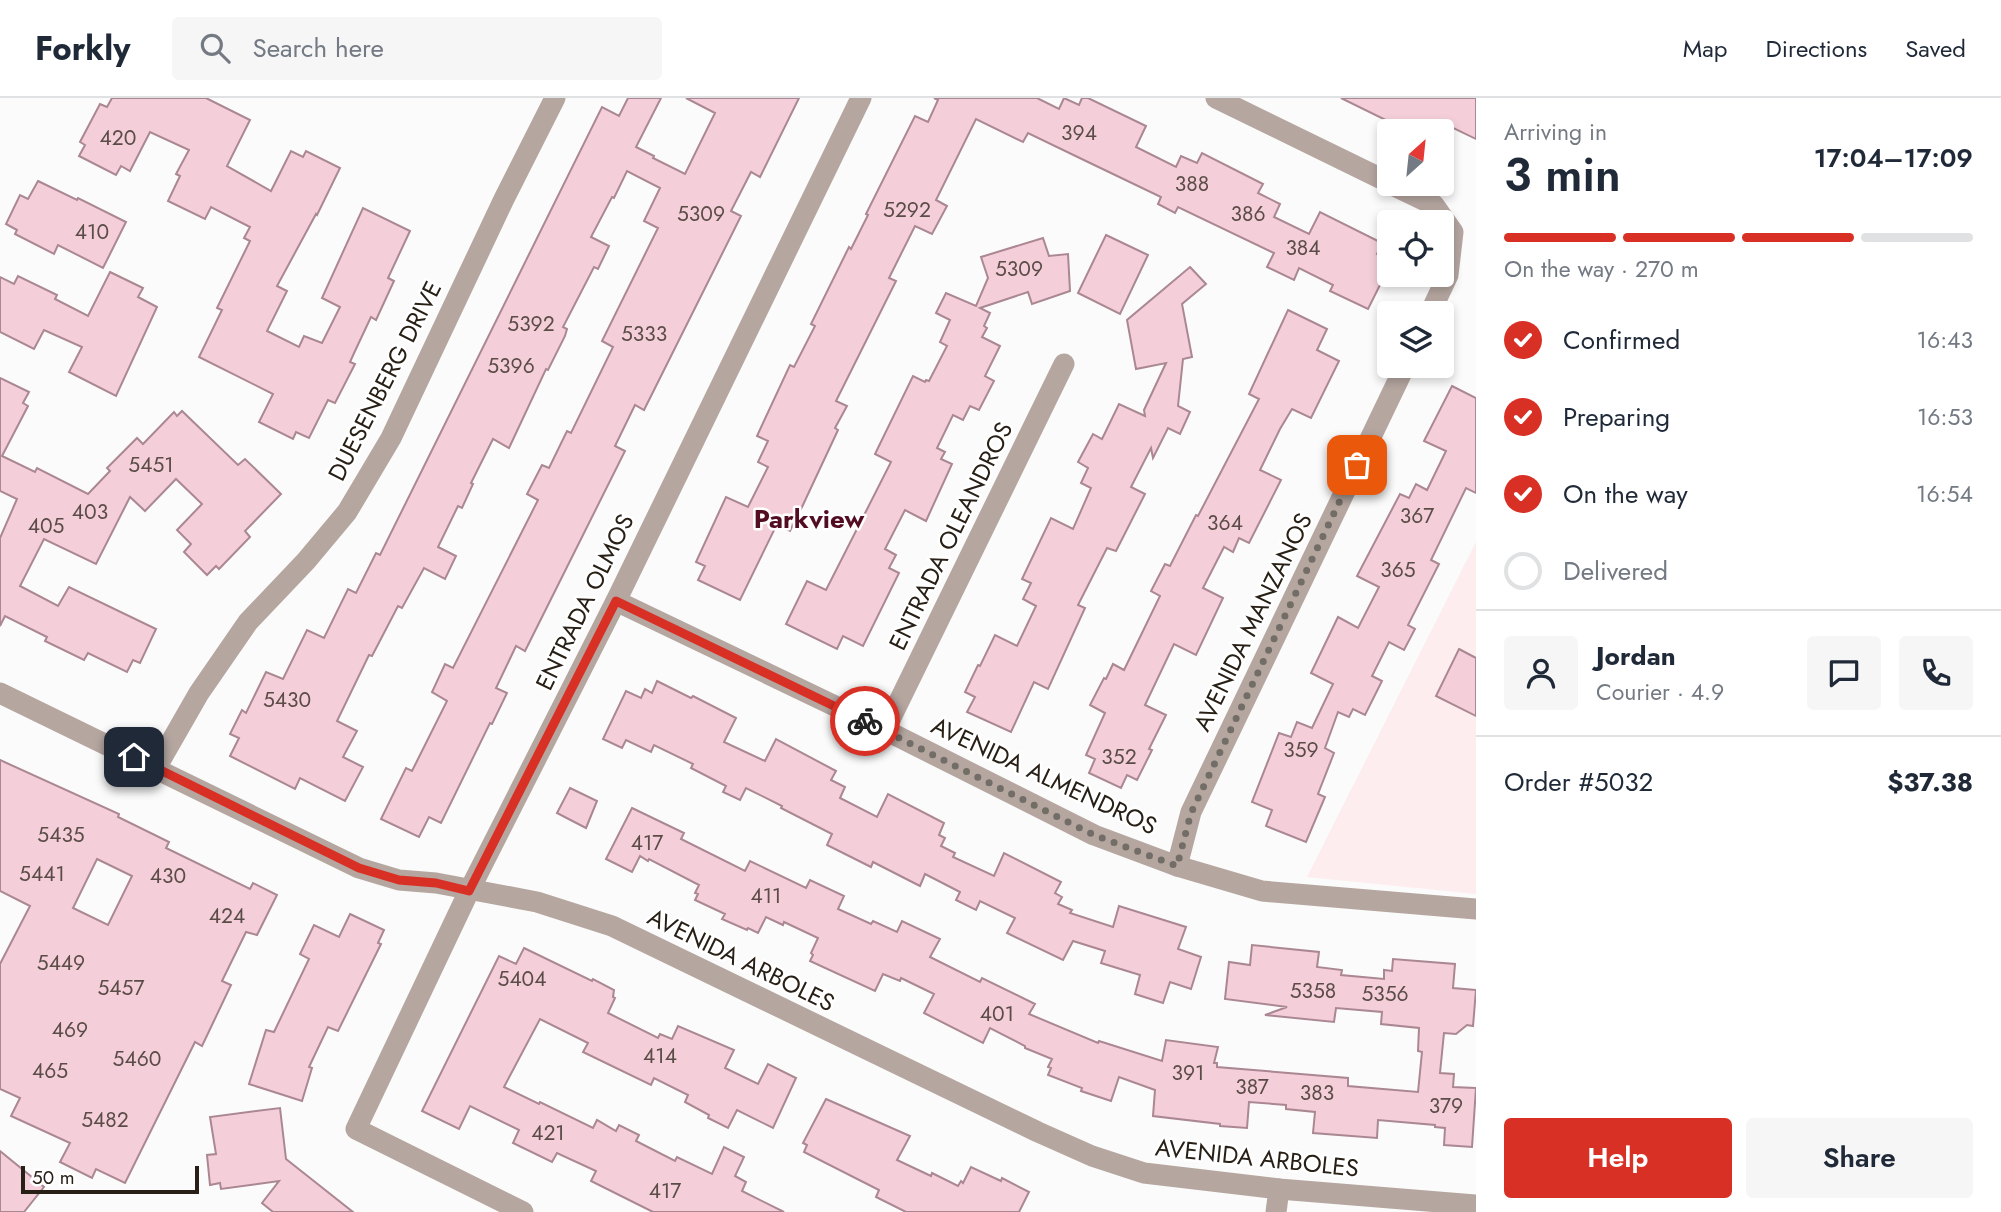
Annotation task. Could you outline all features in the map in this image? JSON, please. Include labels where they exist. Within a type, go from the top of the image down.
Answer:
[{"type":"street","name":"DUESENBERG DRIVE","points":[[156,768],[199,693],[248,622],[347,513],[391,438],[555,98]]},
{"type":"street","name":"ENTRADA OLMOS","points":[[523,1212],[356,1129],[469,891],[616,601],[861,98]]},
{"type":"street","points":[[1216,98],[1377,178]]},
{"type":"street","points":[[1415,196],[1434,205],[1452,232],[1448,275],[1436,301]]},
{"type":"street","name":"ENTRADA OLEANDROS","points":[[885,730],[1064,364]]},
{"type":"street","name":"AVENIDA MANZANOS","points":[[1177,866],[1191,813],[1399,378]]},
{"type":"street","name":"AVENIDA ALMENDROS","points":[[616,601],[885,730],[1094,835],[1177,866],[1262,891],[1476,909]]},
{"type":"street","name":"AVENIDA ARBOLES","points":[[0,693],[359,868],[399,880],[436,883],[537,902],[612,926],[1092,1156],[1144,1173],[1279,1189],[1476,1205]]},
{"type":"street","points":[[1276,1212],[1279,1189]]},
{"type":"shaded area","points":[[1476,542],[1476,894],[1307,877]]},
{"type":"building","points":[[112,98],[206,98],[250,120],[227,166],[271,191],[291,151],[303,157],[306,151],[340,168],[277,286],[287,291],[267,331],[299,347],[304,336],[322,343],[340,307],[322,298],[363,208],[410,231],[388,278],[394,281],[376,320],[371,317],[350,362],[355,364],[335,403],[328,400],[309,438],[296,432],[293,439],[259,422],[273,394],[199,357],[222,310],[217,308],[250,241],[244,238],[250,227],[211,207],[205,219],[168,201],[180,176],[176,174],[189,150],[150,132],[130,171],[121,166],[116,175],[79,156],[85,145],[80,142],[100,104],[107,107]]},
{"type":"building","points":[[628,98],[661,98],[636,147],[685,174],[715,113],[686,98],[799,98],[760,177],[751,172],[731,211],[741,216],[644,410],[635,405],[615,446],[625,451],[525,651],[516,646],[496,688],[507,693],[441,823],[429,817],[419,837],[381,819],[406,768],[412,771],[447,701],[432,692],[445,664],[453,668],[538,500],[527,494],[542,465],[549,468],[567,431],[571,433],[613,347],[602,341],[658,228],[644,221],[660,188],[627,171],[591,237],[609,246],[598,269],[594,267],[563,327],[567,329],[565,336],[548,370],[546,369],[509,448],[493,439],[462,508],[458,506],[438,547],[456,556],[445,579],[424,568],[402,608],[398,606],[372,656],[369,655],[337,721],[357,731],[343,757],[363,767],[345,801],[300,778],[295,789],[230,756],[239,738],[230,734],[242,710],[246,713],[266,672],[283,679],[307,630],[324,638],[348,589],[356,593],[376,553],[380,555],[602,107],[619,116]]},
{"type":"building","points":[[934,98],[1037,98],[1059,109],[1064,98],[1079,105],[1082,98],[1088,98],[1146,126],[1136,147],[1176,167],[1181,156],[1197,163],[1202,153],[1263,184],[1258,193],[1280,204],[1274,217],[1309,234],[1320,212],[1377,240],[1379,287],[1368,309],[1330,291],[1333,285],[1299,268],[1294,280],[1267,267],[1274,253],[1178,207],[1175,213],[1158,204],[1161,197],[1028,133],[1023,142],[976,119],[936,200],[947,206],[932,234],[915,226],[889,278],[896,281],[836,401],[847,406],[802,507],[790,531],[777,524],[740,600],[698,580],[705,566],[696,562],[726,497],[748,507],[768,467],[758,462],[768,441],[757,436],[790,365],[794,367],[815,326],[811,324],[868,215],[866,214],[915,116],[928,122],[938,100]]},
{"type":"building","points":[[1341,98],[1476,98],[1476,139],[1454,128],[1454,119],[1384,119]]},
{"type":"building","points":[[38,181],[126,222],[103,268],[58,245],[54,254],[15,234],[17,230],[6,224],[20,195],[28,199]]},
{"type":"building","points":[[1106,235],[1148,255],[1120,314],[1078,293]]},
{"type":"building","points":[[1043,238],[1049,256],[1068,254],[1070,291],[1032,304],[1028,292],[980,308],[990,313],[982,337],[1000,346],[985,376],[994,381],[979,410],[970,406],[963,420],[953,415],[937,448],[945,452],[941,459],[952,464],[926,521],[905,510],[885,549],[896,555],[889,568],[899,573],[863,646],[843,636],[837,649],[786,624],[807,581],[826,590],[891,462],[875,454],[913,376],[925,382],[929,381],[947,346],[940,342],[950,320],[936,313],[946,293],[976,306],[988,278],[981,257]]},
{"type":"building","points":[[1190,267],[1206,284],[1182,304],[1192,357],[1183,359],[1178,406],[1190,412],[1180,434],[1168,428],[1153,458],[1151,448],[1131,487],[1145,494],[1116,551],[1107,548],[1078,605],[1085,608],[1048,689],[1034,682],[1011,732],[967,712],[975,697],[965,692],[995,635],[1017,646],[1036,606],[1023,599],[1031,583],[1022,579],[1051,518],[1073,529],[1091,488],[1081,483],[1088,468],[1078,462],[1093,434],[1102,439],[1119,404],[1145,416],[1144,410],[1166,363],[1136,369],[1127,320]]},
{"type":"building","points":[[110,272],[143,288],[138,297],[157,307],[116,396],[69,372],[82,347],[44,330],[34,349],[0,332],[0,277],[14,284],[18,276],[57,295],[55,299],[88,316]]},
{"type":"building","points":[[1288,310],[1327,329],[1317,350],[1339,361],[1311,418],[1292,409],[1280,429],[1260,470],[1281,480],[1249,543],[1239,538],[1233,552],[1224,547],[1203,588],[1223,598],[1196,655],[1174,644],[1145,705],[1166,715],[1137,780],[1127,775],[1121,788],[1089,773],[1095,759],[1086,755],[1105,713],[1090,705],[1113,664],[1124,670],[1160,596],[1151,591],[1165,564],[1170,566],[1259,399],[1249,394]]},
{"type":"building","points":[[0,378],[29,392],[23,403],[28,406],[2,456],[35,472],[37,468],[88,494],[110,471],[107,468],[137,438],[143,444],[174,412],[177,416],[182,411],[238,465],[245,459],[281,494],[245,531],[250,537],[219,569],[216,566],[207,575],[184,552],[191,544],[177,530],[202,504],[176,479],[145,511],[130,497],[96,564],[44,539],[20,586],[58,606],[69,587],[156,629],[140,663],[133,660],[127,672],[88,653],[84,660],[45,641],[47,637],[5,616],[0,626],[0,538],[17,499],[0,491]]},
{"type":"building","points":[[1452,386],[1476,398],[1476,493],[1466,488],[1431,560],[1439,564],[1408,625],[1415,629],[1404,650],[1389,642],[1372,676],[1382,681],[1365,715],[1353,709],[1349,717],[1338,712],[1325,748],[1334,753],[1318,794],[1325,797],[1306,842],[1266,826],[1272,810],[1252,802],[1279,733],[1291,737],[1297,722],[1312,728],[1333,684],[1311,673],[1338,617],[1358,628],[1379,587],[1357,576],[1400,494],[1409,498],[1416,484],[1427,490],[1446,451],[1424,441]]},
{"type":"building","points":[[1459,649],[1476,658],[1476,716],[1436,696]]},
{"type":"building","points":[[657,681],[736,718],[724,742],[765,761],[776,739],[836,771],[831,780],[845,787],[840,798],[877,817],[888,794],[944,823],[939,835],[945,838],[941,846],[955,853],[953,857],[994,876],[1004,853],[1061,882],[1055,893],[1062,897],[1058,904],[1072,910],[1070,913],[1113,927],[1119,906],[1186,927],[1178,949],[1201,957],[1191,989],[1170,982],[1163,1003],[1135,994],[1140,975],[1101,963],[1105,951],[1073,941],[1063,960],[1007,933],[1015,918],[980,901],[976,910],[956,900],[960,892],[925,874],[920,886],[873,862],[871,867],[827,845],[832,834],[746,788],[740,800],[723,792],[726,786],[691,768],[693,764],[654,745],[651,752],[626,740],[622,748],[603,739],[626,691],[641,698],[645,689],[652,693]]},
{"type":"building","points":[[0,760],[119,814],[118,817],[169,842],[166,848],[250,889],[253,883],[277,895],[257,935],[246,932],[222,981],[231,985],[202,1046],[195,1042],[125,1183],[96,1169],[92,1178],[60,1162],[70,1143],[11,1116],[20,1098],[0,1089],[0,964],[30,906],[0,891]],"holes":[[[97,859],[132,876],[108,925],[73,908]]]},
{"type":"building","points":[[570,788],[597,801],[586,828],[557,813]]},
{"type":"building","points":[[632,808],[684,833],[681,839],[745,871],[750,861],[806,888],[810,880],[844,896],[838,909],[871,924],[873,921],[897,932],[902,921],[940,939],[930,957],[980,982],[982,978],[1035,1004],[1029,1014],[1098,1043],[1099,1041],[1162,1061],[1166,1040],[1218,1047],[1214,1063],[1217,1063],[1217,1067],[1348,1078],[1348,1086],[1418,1092],[1422,1052],[1418,1051],[1419,1028],[1381,1024],[1382,1012],[1336,1008],[1334,1022],[1265,1015],[1287,1007],[1225,999],[1229,962],[1250,965],[1252,945],[1319,952],[1317,967],[1342,970],[1341,975],[1384,979],[1384,970],[1392,971],[1393,959],[1455,964],[1453,988],[1476,990],[1473,1026],[1467,1025],[1456,1034],[1444,1033],[1440,1073],[1454,1074],[1453,1087],[1476,1088],[1472,1147],[1444,1145],[1445,1128],[1435,1125],[1378,1120],[1377,1138],[1313,1133],[1315,1112],[1286,1109],[1286,1105],[1249,1102],[1247,1128],[1153,1116],[1155,1090],[1119,1077],[1111,1101],[1081,1091],[1082,1088],[1048,1075],[1052,1059],[1025,1048],[990,1028],[983,1043],[924,1013],[934,994],[901,978],[900,981],[883,974],[875,991],[810,961],[818,938],[784,922],[783,925],[766,917],[758,933],[748,928],[747,930],[722,919],[725,914],[695,900],[699,885],[649,859],[648,861],[640,856],[632,872],[606,859]]},
{"type":"building","points":[[350,914],[384,930],[378,943],[381,944],[338,1031],[328,1027],[309,1067],[312,1068],[302,1101],[249,1084],[266,1030],[274,1032],[309,959],[300,954],[314,925],[339,937]]},
{"type":"building","points":[[524,948],[614,990],[615,998],[608,1013],[658,1038],[660,1034],[672,1039],[678,1026],[734,1050],[725,1068],[758,1084],[768,1064],[796,1078],[773,1128],[737,1110],[728,1128],[685,1102],[688,1095],[654,1078],[651,1085],[583,1052],[588,1043],[540,1019],[504,1087],[593,1128],[597,1120],[616,1131],[619,1125],[639,1135],[636,1141],[675,1161],[677,1157],[712,1174],[724,1147],[744,1157],[735,1176],[746,1182],[742,1191],[784,1212],[653,1212],[591,1181],[596,1171],[557,1153],[552,1162],[513,1143],[519,1130],[470,1106],[459,1129],[422,1111],[499,956],[516,964]]},
{"type":"building","points":[[826,1099],[910,1136],[897,1160],[931,1176],[932,1173],[958,1186],[961,1181],[963,1183],[971,1167],[1001,1181],[1002,1178],[1029,1192],[1019,1212],[906,1212],[876,1197],[879,1190],[804,1152],[807,1145],[803,1143]]},
{"type":"building","points":[[280,1108],[286,1159],[353,1212],[273,1212],[262,1203],[279,1181],[221,1189],[220,1183],[210,1185],[207,1155],[216,1154],[210,1117]]},
{"type":"building","points":[[0,1151],[44,1187],[24,1212],[0,1212]]},
{"type":"way so far","points":[[865,721],[1094,835],[1177,866],[1191,813],[1357,465]]},
{"type":"district","name":"Parkview","points":[[809,519]]},
{"type":"route","points":[[134,757],[359,868],[399,880],[436,883],[469,891],[616,601],[865,721]]}]
